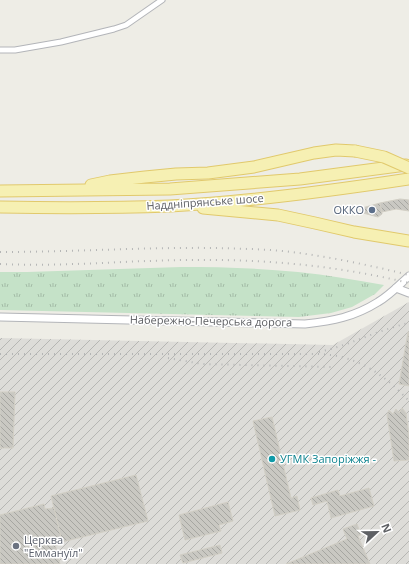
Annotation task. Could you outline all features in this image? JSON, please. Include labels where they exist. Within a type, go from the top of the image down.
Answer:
[{"type":"main road","points":[[67,190],[110,181],[176,174],[208,173],[254,167],[314,153],[336,150],[355,151],[384,157],[409,168]]},
{"type":"main road","name":"Наддніпрянське шосе","points":[[0,191],[170,189],[300,179],[409,164]]},
{"type":"main road","name":"Наддніпрянське шосе","points":[[0,208],[171,206],[302,194],[409,179]]},
{"type":"main road","points":[[171,206],[278,215],[354,232],[409,242]]},
{"type":"street","points":[[0,50],[15,50],[62,42],[114,29],[126,25],[162,0]]},
{"type":"street","name":"Набережно-Печерська дорога","points":[[0,317],[305,324],[338,320],[353,315],[379,302],[409,276]]},
{"type":"street","points":[[396,288],[409,293]]},
{"type":"shaded area","points":[[409,302],[409,564],[0,564],[0,338],[333,345]]},
{"type":"green space","points":[[181,267],[240,268],[309,273],[384,285],[375,294],[352,307],[331,313],[299,317],[0,310],[0,272]]},
{"type":"building","points":[[400,199],[409,200],[409,211],[396,209],[382,212],[380,203]]},
{"type":"building","name":"ОККО","points":[[380,203],[382,214],[378,217],[363,213],[362,208]]},
{"type":"building","points":[[409,332],[409,386],[399,384]]},
{"type":"building","points":[[0,392],[15,392],[13,448],[0,448]]},
{"type":"building","points":[[402,408],[406,413],[409,435],[409,460],[394,461],[387,415],[389,410],[393,414],[396,409],[399,413]]},
{"type":"building","name":"УГМК Запоріжжя -","points":[[272,417],[291,498],[297,496],[300,510],[275,516],[253,421]]},
{"type":"building","points":[[136,475],[148,521],[62,542],[51,496]]},
{"type":"building","points":[[369,488],[374,506],[331,518],[327,501],[313,505],[311,498],[338,490],[340,496]]},
{"type":"building","points":[[228,502],[233,521],[219,525],[221,531],[185,540],[179,515]]},
{"type":"building","points":[[44,504],[45,509],[54,508],[62,542],[55,544],[60,564],[0,564],[0,515]]},
{"type":"building","points":[[357,524],[361,535],[358,536],[370,564],[286,564],[347,539],[343,529]]},
{"type":"building","points":[[220,545],[222,553],[183,563],[180,555]]},
{"type":"railway","points":[[0,252],[191,248],[269,250],[327,257],[409,275]]},
{"type":"railway","points":[[0,264],[49,265],[171,260],[275,262],[356,272],[409,283]]},
{"type":"railway","points":[[319,352],[342,346],[409,323]]},
{"type":"railway","points":[[0,354],[307,354],[339,356],[363,365],[380,375],[409,401]]},
{"type":"railway","points":[[168,358],[202,364],[333,367]]},
{"type":"place","name":"ОККО","points":[[372,210]]},
{"type":"place","name":"УГМК Запоріжжя -","points":[[272,459]]},
{"type":"place","name":"Церква \"Еммануїл\"","points":[[16,546]]}]
